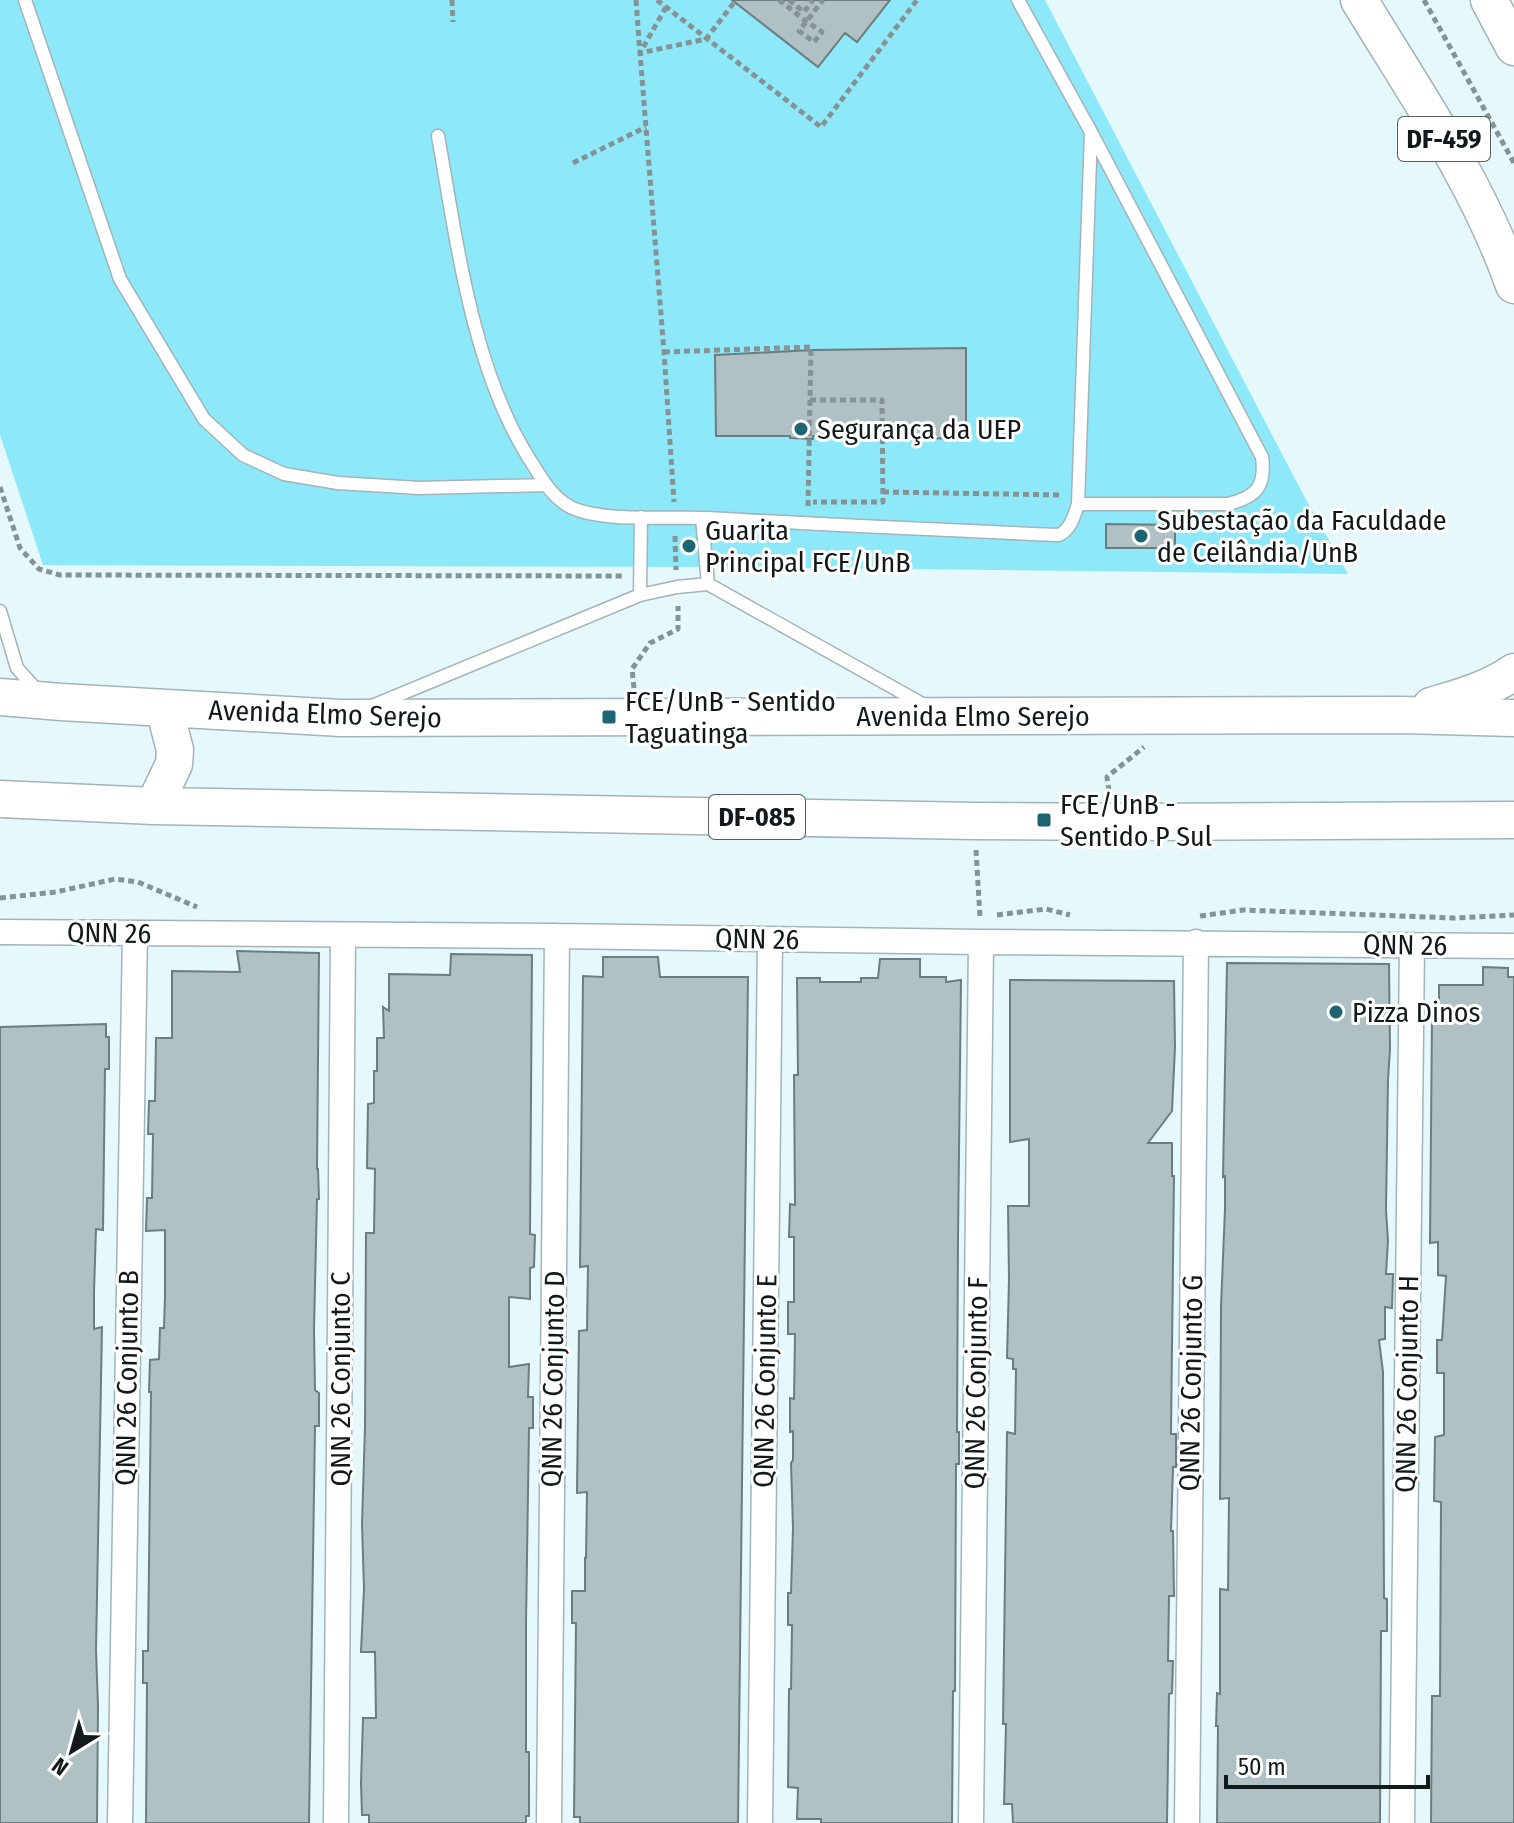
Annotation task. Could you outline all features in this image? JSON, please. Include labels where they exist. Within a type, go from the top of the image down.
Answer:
[{"type":"main road","name":"DF-459","points":[[1359,0],[1461,167],[1514,285]]},
{"type":"main road","points":[[1489,0],[1514,47]]},
{"type":"main road","points":[[1402,715],[1476,693],[1514,672]]},
{"type":"main road","name":"Avenida Elmo Serejo","points":[[0,697],[341,718],[943,715],[1402,715],[1514,718]]},
{"type":"main road","points":[[154,806],[174,764],[175,750],[164,708]]},
{"type":"main road","name":"DF-085","points":[[0,799],[154,806],[974,821],[1514,820]]},
{"type":"street","name":"QNN 26","points":[[0,932],[1514,946]]},
{"type":"street","name":"QNN 26 Conjunto B","points":[[120,1823],[135,933]]},
{"type":"street","name":"QNN 26 Conjunto C","points":[[336,1823],[343,935]]},
{"type":"street","name":"QNN 26 Conjunto D","points":[[549,1823],[557,936]]},
{"type":"street","name":"QNN 26 Conjunto E","points":[[760,1823],[770,940]]},
{"type":"street","name":"QNN 26 Conjunto F","points":[[971,1823],[981,942]]},
{"type":"street","name":"QNN 26 Conjunto G","points":[[1187,1823],[1196,942]]},
{"type":"street","name":"QNN 26 Conjunto H","points":[[1402,1823],[1412,945]]},
{"type":"lane","points":[[25,0],[120,279],[204,419],[243,455],[284,474],[338,483],[419,488],[546,485]]},
{"type":"lane","points":[[1018,0],[1262,457],[1263,477],[1258,488],[1242,500],[1228,504],[1073,500]]},
{"type":"lane","points":[[438,136],[481,350],[513,433],[546,485],[564,503],[598,515],[1059,535],[1070,524],[1073,500],[1091,132]]},
{"type":"lane","points":[[640,595],[641,517]]},
{"type":"lane","points":[[702,518],[708,584]]},
{"type":"lane","points":[[341,718],[640,595],[708,584],[943,715]]},
{"type":"lane","points":[[0,611],[17,668],[34,687],[61,702]]},
{"type":"path","points":[[452,0],[453,22]]},
{"type":"path","points":[[636,0],[675,518]]},
{"type":"path","points":[[657,0],[821,127],[917,0]]},
{"type":"path","points":[[640,53],[706,39],[736,0]]},
{"type":"path","points":[[779,0],[810,21],[823,0]]},
{"type":"path","points":[[789,0],[804,12],[813,0]]},
{"type":"path","points":[[1424,0],[1514,163]]},
{"type":"path","points":[[640,53],[666,7]]},
{"type":"path","points":[[573,163],[646,127]]},
{"type":"path","points":[[664,352],[811,347],[808,524]]},
{"type":"path","points":[[808,502],[883,502],[882,400],[810,400]]},
{"type":"path","points":[[0,487],[20,548],[39,569],[60,575],[640,576]]},
{"type":"path","points":[[883,492],[1073,500]]},
{"type":"path","points":[[634,698],[632,669],[650,643],[678,629],[677,587]]},
{"type":"path","points":[[1139,822],[1110,795],[1107,777],[1182,716]]},
{"type":"path","points":[[975,847],[980,917]]},
{"type":"shaded area","points":[[0,0],[1045,0],[1304,496],[1348,574],[713,567],[43,565],[0,435]]},
{"type":"building","points":[[732,0],[890,0],[857,42],[845,33],[818,67]]},
{"type":"building","points":[[966,348],[966,439],[716,436],[715,355]]},
{"type":"building","name":"Subestação da Faculdade de Ceilândia/UnB","points":[[1106,524],[1175,525],[1175,548],[1106,548]]},
{"type":"building","points":[[237,951],[319,953],[319,1199],[314,1329],[319,1426],[315,1426],[309,1823],[146,1823],[147,1683],[143,1683],[143,1651],[148,1651],[150,1360],[159,1359],[165,1295],[165,1230],[146,1231],[147,1198],[152,1198],[153,1134],[148,1134],[149,1101],[155,1101],[156,1038],[172,1038],[172,971],[240,972]]},
{"type":"building","points":[[451,954],[532,955],[530,1234],[535,1235],[534,1267],[530,1268],[530,1299],[509,1297],[509,1367],[529,1364],[528,1397],[533,1397],[533,1428],[529,1428],[526,1623],[529,1816],[526,1816],[526,1823],[369,1823],[369,1815],[362,1815],[361,1783],[363,1718],[376,1718],[375,1652],[361,1652],[366,1233],[374,1233],[375,1169],[367,1168],[368,1104],[374,1103],[377,1038],[384,1038],[383,1007],[389,1011],[389,974],[450,975]]},
{"type":"building","points":[[603,957],[658,957],[660,977],[748,977],[738,1823],[580,1823],[580,1817],[574,1817],[576,1623],[572,1623],[572,1591],[585,1591],[587,1492],[577,1493],[579,1331],[587,1330],[588,1266],[580,1267],[583,976],[603,977]]},
{"type":"building","points":[[880,959],[920,959],[920,977],[946,977],[946,982],[961,980],[959,1464],[956,1464],[952,1823],[821,1823],[821,1819],[797,1819],[798,1788],[788,1787],[792,1625],[788,1625],[788,1593],[791,1593],[793,1528],[790,1398],[794,1399],[795,1334],[788,1334],[788,1302],[794,1302],[794,1237],[789,1237],[790,1204],[795,1205],[797,978],[820,978],[820,982],[861,982],[861,978],[878,978]]},
{"type":"building","points":[[1227,963],[1389,964],[1386,1274],[1393,1274],[1392,1308],[1385,1307],[1385,1339],[1379,1340],[1383,1372],[1384,1598],[1387,1599],[1387,1631],[1381,1631],[1380,1823],[1217,1823],[1220,1589],[1228,1590],[1229,1498],[1220,1499]]},
{"type":"building","points":[[1483,967],[1508,968],[1508,977],[1514,977],[1514,1823],[1431,1823],[1432,1696],[1440,1696],[1441,1502],[1434,1501],[1435,1437],[1444,1435],[1444,1373],[1437,1373],[1437,1340],[1442,1340],[1446,1276],[1438,1275],[1438,1242],[1430,1243],[1432,1016],[1439,1016],[1439,985],[1483,985]]},
{"type":"building","points":[[1010,980],[1174,981],[1172,1111],[1148,1143],[1172,1143],[1174,1176],[1171,1434],[1176,1434],[1176,1467],[1173,1467],[1171,1531],[1174,1596],[1169,1596],[1168,1661],[1173,1661],[1172,1693],[1169,1694],[1167,1823],[1013,1823],[1012,1804],[1004,1804],[1007,1432],[1015,1434],[1016,1369],[1013,1369],[1013,1359],[1007,1358],[1008,1206],[1029,1206],[1029,1139],[1010,1142]]},
{"type":"building","points":[[106,1024],[109,1069],[105,1069],[103,1230],[96,1229],[94,1292],[94,1329],[102,1327],[96,1650],[97,1823],[0,1823],[0,1027]]},
{"type":"place","name":"Segurança da UEP","points":[[801,429]]},
{"type":"place","name":"Subestação da Faculdade de Ceilândia/UnB","points":[[1141,536]]},
{"type":"place","name":"Guarita Principal FCE/UnB","points":[[689,546]]},
{"type":"place","name":"FCE/UnB - Sentido Taguatinga","points":[[609,717]]},
{"type":"place","name":"FCE/UnB - Sentido P Sul","points":[[1044,820]]},
{"type":"place","name":"Pizza Dinos","points":[[1336,1012]]}]
